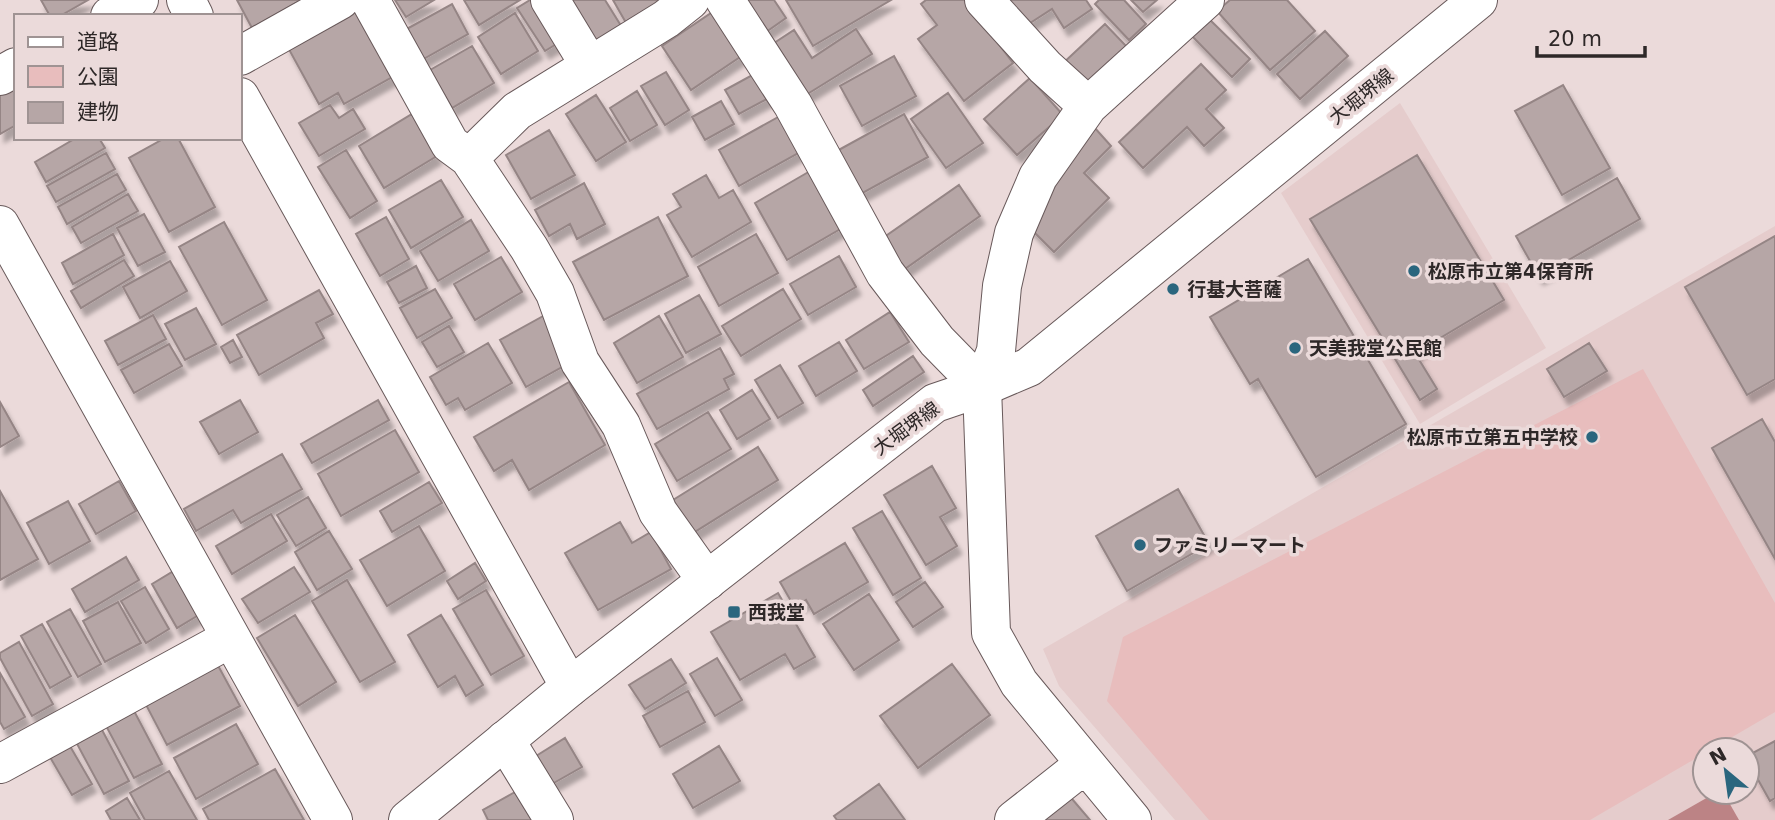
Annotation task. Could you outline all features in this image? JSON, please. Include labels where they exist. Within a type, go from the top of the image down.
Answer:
[{"type":"street","points":[[114,14],[139,0]]},
{"type":"street","points":[[242,55],[340,0]]},
{"type":"street","points":[[370,0],[450,144],[469,159],[529,248],[555,293],[580,362],[621,425],[658,512],[707,581]]},
{"type":"street","points":[[550,0],[590,66]]},
{"type":"street","points":[[469,159],[517,111],[666,19],[690,0]]},
{"type":"street","points":[[725,0],[793,105],[885,273],[937,341],[982,387]]},
{"type":"street","points":[[984,0],[1045,67],[1088,106]]},
{"type":"street","points":[[1132,820],[1019,683],[991,633],[982,387],[996,351],[1002,286],[1014,233],[1038,177],[1088,106],[1205,0]]},
{"type":"street","name":"大堀堺線","points":[[408,820],[570,687],[935,403],[1030,367],[1478,0]]},
{"type":"street","points":[[242,101],[570,687]]},
{"type":"street","points":[[0,225],[334,820]]},
{"type":"street","points":[[0,764],[232,638]]},
{"type":"street","points":[[505,740],[554,820]]},
{"type":"street","points":[[1014,820],[1085,764]]},
{"type":"shaded area","name":"松原市立第4保育所","points":[[1400,103],[1546,348],[1420,424],[1281,193]]},
{"type":"shaded area","name":"松原市立第五中学校","points":[[1775,226],[1775,820],[1175,820],[1059,686],[1043,649]]},
{"type":"shaded area","points":[[1692,806],[1731,806],[1739,820],[1668,820]]},
{"type":"green space","name":"松原市立第五中学校","points":[[1643,369],[1775,603],[1775,712],[1734,736],[1691,736],[1691,761],[1590,820],[1209,820],[1107,701],[1123,637]]},
{"type":"building","points":[[41,0],[88,0],[64,14],[49,14]]},
{"type":"building","points":[[237,0],[301,0],[252,28]]},
{"type":"building","points":[[395,0],[434,0],[406,17]]},
{"type":"building","points":[[464,0],[520,0],[479,25]]},
{"type":"building","points":[[530,0],[537,0],[563,40],[545,51],[517,8]]},
{"type":"building","points":[[571,0],[605,0],[623,29],[598,44]]},
{"type":"building","points":[[613,0],[675,0],[629,28]]},
{"type":"building","points":[[745,0],[774,0],[786,18],[759,37]]},
{"type":"building","points":[[786,0],[891,0],[813,46]]},
{"type":"building","points":[[926,0],[965,0],[1013,63],[964,101],[918,39],[937,25],[921,4]]},
{"type":"building","points":[[1006,0],[1086,0],[1092,9],[1064,28],[1052,9],[1024,27]]},
{"type":"building","points":[[1099,0],[1124,0],[1146,24],[1129,40],[1095,4]]},
{"type":"building","points":[[1131,0],[1157,0],[1143,12]]},
{"type":"building","points":[[1230,0],[1287,0],[1315,31],[1270,70],[1217,11]]},
{"type":"building","points":[[452,4],[468,34],[420,61],[403,31]]},
{"type":"building","points":[[355,6],[394,76],[344,104],[338,93],[319,104],[286,44]]},
{"type":"building","points":[[717,9],[746,53],[691,90],[662,46]]},
{"type":"building","points":[[515,13],[538,51],[501,74],[478,37]]},
{"type":"building","points":[[1206,16],[1250,59],[1232,77],[1189,33]]},
{"type":"building","points":[[1105,24],[1127,47],[1082,89],[1060,66]]},
{"type":"building","points":[[856,29],[872,54],[801,98],[768,47],[794,30],[812,58]]},
{"type":"building","points":[[1325,31],[1348,56],[1300,99],[1277,74]]},
{"type":"building","points":[[472,46],[494,83],[452,108],[430,70]]},
{"type":"building","points":[[894,56],[916,96],[862,126],[840,86]]},
{"type":"building","points":[[1201,64],[1226,90],[1206,109],[1224,128],[1204,146],[1187,127],[1143,168],[1119,142]]},
{"type":"building","points":[[765,68],[778,93],[739,114],[725,90]]},
{"type":"building","points":[[666,72],[689,110],[665,125],[641,86]]},
{"type":"building","points":[[1030,78],[1063,115],[1017,155],[984,119]]},
{"type":"building","points":[[14,84],[14,126],[0,134],[0,88]]},
{"type":"building","points":[[1563,85],[1610,168],[1562,195],[1515,111]]},
{"type":"building","points":[[637,91],[657,125],[630,141],[610,108]]},
{"type":"building","points":[[948,93],[983,143],[946,168],[911,119]]},
{"type":"building","points":[[596,95],[626,142],[596,161],[566,114]]},
{"type":"building","points":[[721,101],[734,124],[705,140],[692,117]]},
{"type":"building","points":[[330,105],[339,118],[353,109],[365,129],[319,156],[299,123]]},
{"type":"building","points":[[789,111],[809,147],[739,186],[719,150]]},
{"type":"building","points":[[412,114],[437,156],[384,188],[359,146]]},
{"type":"building","points":[[904,114],[928,157],[859,195],[835,152]]},
{"type":"building","points":[[1094,127],[1111,146],[1084,173],[1109,198],[1054,252],[1028,226]]},
{"type":"building","points":[[549,130],[575,175],[531,199],[506,155]]},
{"type":"building","points":[[73,140],[100,140],[105,148],[46,182],[35,162]]},
{"type":"building","points":[[161,140],[179,140],[215,207],[169,232],[129,158]]},
{"type":"building","points":[[346,150],[377,201],[350,218],[318,167]]},
{"type":"building","points":[[106,153],[115,169],[56,202],[47,186]]},
{"type":"building","points":[[1417,155],[1504,300],[1415,353],[1437,389],[1420,400],[1310,219]]},
{"type":"building","points":[[817,167],[849,224],[787,260],[755,203]]},
{"type":"building","points":[[117,174],[126,190],[67,224],[58,207]]},
{"type":"building","points":[[706,175],[719,198],[733,190],[751,222],[692,257],[667,215],[681,207],[673,194]]},
{"type":"building","points":[[1617,178],[1640,219],[1539,277],[1516,236]]},
{"type":"building","points":[[441,180],[463,217],[411,248],[389,210]]},
{"type":"building","points":[[584,183],[605,224],[577,239],[570,224],[549,236],[535,210]]},
{"type":"building","points":[[959,185],[980,216],[902,271],[880,240]]},
{"type":"building","points":[[128,194],[138,211],[81,243],[72,227]]},
{"type":"building","points":[[144,214],[165,252],[138,266],[117,228]]},
{"type":"building","points":[[386,217],[409,259],[380,276],[356,234]]},
{"type":"building","points":[[658,217],[688,276],[604,320],[573,262]]},
{"type":"building","points":[[471,220],[489,251],[438,281],[420,251]]},
{"type":"building","points":[[224,222],[267,300],[222,325],[179,247]]},
{"type":"building","points":[[113,234],[124,255],[73,284],[62,263]]},
{"type":"building","points":[[756,234],[778,273],[719,306],[698,267]]},
{"type":"building","points":[[1775,236],[1775,379],[1747,395],[1685,287]]},
{"type":"building","points":[[839,256],[856,287],[808,315],[790,284]]},
{"type":"building","points":[[501,257],[522,292],[475,320],[454,284]]},
{"type":"building","name":"天美我堂公民館","points":[[1308,259],[1406,424],[1316,477],[1258,379],[1250,384],[1210,317]]},
{"type":"building","points":[[124,260],[134,276],[81,308],[71,291]]},
{"type":"building","points":[[170,261],[187,291],[140,318],[123,287]]},
{"type":"building","points":[[416,266],[427,288],[399,303],[387,282]]},
{"type":"building","points":[[435,289],[452,318],[417,338],[400,308]]},
{"type":"building","points":[[783,289],[801,319],[741,356],[722,326]]},
{"type":"building","points":[[319,290],[333,314],[316,323],[324,338],[259,375],[237,335]]},
{"type":"building","points":[[699,295],[721,334],[686,353],[665,314]]},
{"type":"building","points":[[196,308],[216,344],[185,360],[165,324]]},
{"type":"building","points":[[890,312],[909,342],[864,369],[846,340]]},
{"type":"building","points":[[153,315],[166,339],[118,365],[105,341]]},
{"type":"building","points":[[545,315],[571,362],[526,387],[500,340]]},
{"type":"building","points":[[659,316],[683,357],[637,383],[614,343]]},
{"type":"building","points":[[449,326],[464,352],[437,367],[422,342]]},
{"type":"building","points":[[233,340],[242,357],[230,363],[221,347]]},
{"type":"building","points":[[839,342],[857,371],[816,396],[799,366]]},
{"type":"building","points":[[488,343],[512,383],[465,410],[458,398],[446,405],[430,377]]},
{"type":"building","points":[[1589,343],[1607,371],[1564,397],[1547,369]]},
{"type":"building","points":[[169,344],[182,366],[134,393],[121,370]]},
{"type":"building","points":[[720,348],[734,374],[724,379],[729,389],[657,429],[637,394]]},
{"type":"building","points":[[913,356],[924,372],[873,406],[863,390]]},
{"type":"building","points":[[780,365],[803,403],[778,418],[755,380]]},
{"type":"building","points":[[569,382],[605,445],[529,490],[512,460],[494,471],[474,437]]},
{"type":"building","points":[[752,390],[770,419],[737,439],[720,410]]},
{"type":"building","points":[[240,400],[258,432],[219,454],[200,422]]},
{"type":"building","points":[[378,400],[389,420],[312,463],[301,444]]},
{"type":"building","points":[[0,402],[19,436],[0,447]]},
{"type":"building","points":[[708,412],[731,449],[677,481],[655,444]]},
{"type":"building","points":[[1762,419],[1775,442],[1775,559],[1712,448]]},
{"type":"building","points":[[395,430],[419,472],[341,516],[318,474]]},
{"type":"building","points":[[758,447],[778,480],[693,533],[673,500]]},
{"type":"building","points":[[282,454],[302,489],[241,523],[233,510],[196,531],[184,509]]},
{"type":"building","points":[[932,466],[956,508],[940,517],[957,546],[926,565],[884,495]]},
{"type":"building","points":[[119,481],[136,511],[96,534],[79,504]]},
{"type":"building","points":[[429,482],[442,503],[392,532],[380,511]]},
{"type":"building","points":[[1178,489],[1209,544],[1127,591],[1096,536]]},
{"type":"building","points":[[0,491],[38,559],[0,580]]},
{"type":"building","points":[[308,497],[326,528],[296,546],[277,515]]},
{"type":"building","points":[[68,501],[90,541],[49,564],[27,523]]},
{"type":"building","points":[[882,511],[921,578],[893,595],[853,528]]},
{"type":"building","points":[[271,514],[287,541],[232,574],[216,546]]},
{"type":"building","points":[[620,522],[632,543],[651,532],[671,569],[598,610],[565,553]]},
{"type":"building","points":[[419,526],[445,571],[387,606],[360,560]]},
{"type":"building","points":[[329,531],[352,569],[317,590],[295,552]]},
{"type":"building","points":[[845,543],[868,582],[814,614],[806,600],[795,608],[780,582]]},
{"type":"building","points":[[126,557],[139,580],[85,612],[72,589]]},
{"type":"building","points":[[475,563],[486,581],[458,599],[447,581]]},
{"type":"building","points":[[294,567],[310,592],[258,623],[242,599]]},
{"type":"building","points":[[177,569],[202,613],[177,628],[152,584]]},
{"type":"building","points":[[347,580],[395,662],[360,682],[312,601]]},
{"type":"building","points":[[925,582],[943,607],[913,627],[896,602]]},
{"type":"building","points":[[145,587],[169,629],[146,643],[121,601]]},
{"type":"building","points":[[486,590],[524,656],[491,675],[453,609]]},
{"type":"building","points":[[778,593],[815,657],[794,669],[785,654],[740,680],[711,632]]},
{"type":"building","points":[[869,594],[899,640],[854,670],[823,624]]},
{"type":"building","points":[[118,602],[141,643],[105,662],[83,621]]},
{"type":"building","points":[[70,609],[101,664],[78,677],[47,622]]},
{"type":"building","points":[[295,615],[336,682],[298,706],[257,638]]},
{"type":"building","points":[[441,615],[483,685],[466,696],[455,676],[438,687],[408,635]]},
{"type":"building","points":[[42,624],[71,676],[50,688],[21,636]]},
{"type":"building","points":[[19,642],[53,704],[32,716],[0,658],[0,653]]},
{"type":"building","points":[[717,658],[742,700],[715,716],[690,674]]},
{"type":"building","points":[[671,659],[686,683],[645,709],[629,685]]},
{"type":"building","points":[[215,660],[240,706],[167,745],[143,699]]},
{"type":"building","points":[[952,664],[990,715],[918,768],[880,716]]},
{"type":"building","points":[[0,673],[25,717],[4,729],[0,722]]},
{"type":"building","points":[[688,691],[705,722],[660,747],[643,716]]},
{"type":"building","points":[[133,709],[162,764],[134,778],[105,724]]},
{"type":"building","points":[[236,724],[258,764],[196,799],[174,758]]},
{"type":"building","points":[[101,728],[129,781],[104,794],[76,742]]},
{"type":"building","points":[[565,738],[582,767],[552,784],[536,756]]},
{"type":"building","points":[[67,741],[92,784],[72,795],[47,752]]},
{"type":"building","points":[[1775,741],[1775,798],[1770,801],[1761,785],[1761,748]]},
{"type":"building","points":[[719,746],[740,781],[693,808],[673,774]]},
{"type":"building","points":[[275,769],[304,820],[209,820],[203,809]]},
{"type":"building","points":[[169,771],[197,820],[145,820],[130,793]]},
{"type":"building","points":[[879,784],[905,820],[837,820],[834,816]]},
{"type":"building","points":[[515,792],[532,820],[488,820],[483,810]]},
{"type":"building","points":[[1067,793],[1090,820],[1034,820]]},
{"type":"building","points":[[127,798],[140,820],[111,820],[106,811]]},
{"type":"place","name":"松原市立第4保育所","points":[[1414,271]]},
{"type":"place","name":"行基大菩薩","points":[[1173,289]]},
{"type":"place","name":"天美我堂公民館","points":[[1295,348]]},
{"type":"place","name":"松原市立第五中学校","points":[[1592,437]]},
{"type":"place","name":"ファミリーマート","points":[[1140,545]]},
{"type":"place","name":"西我堂","points":[[734,612]]}]
